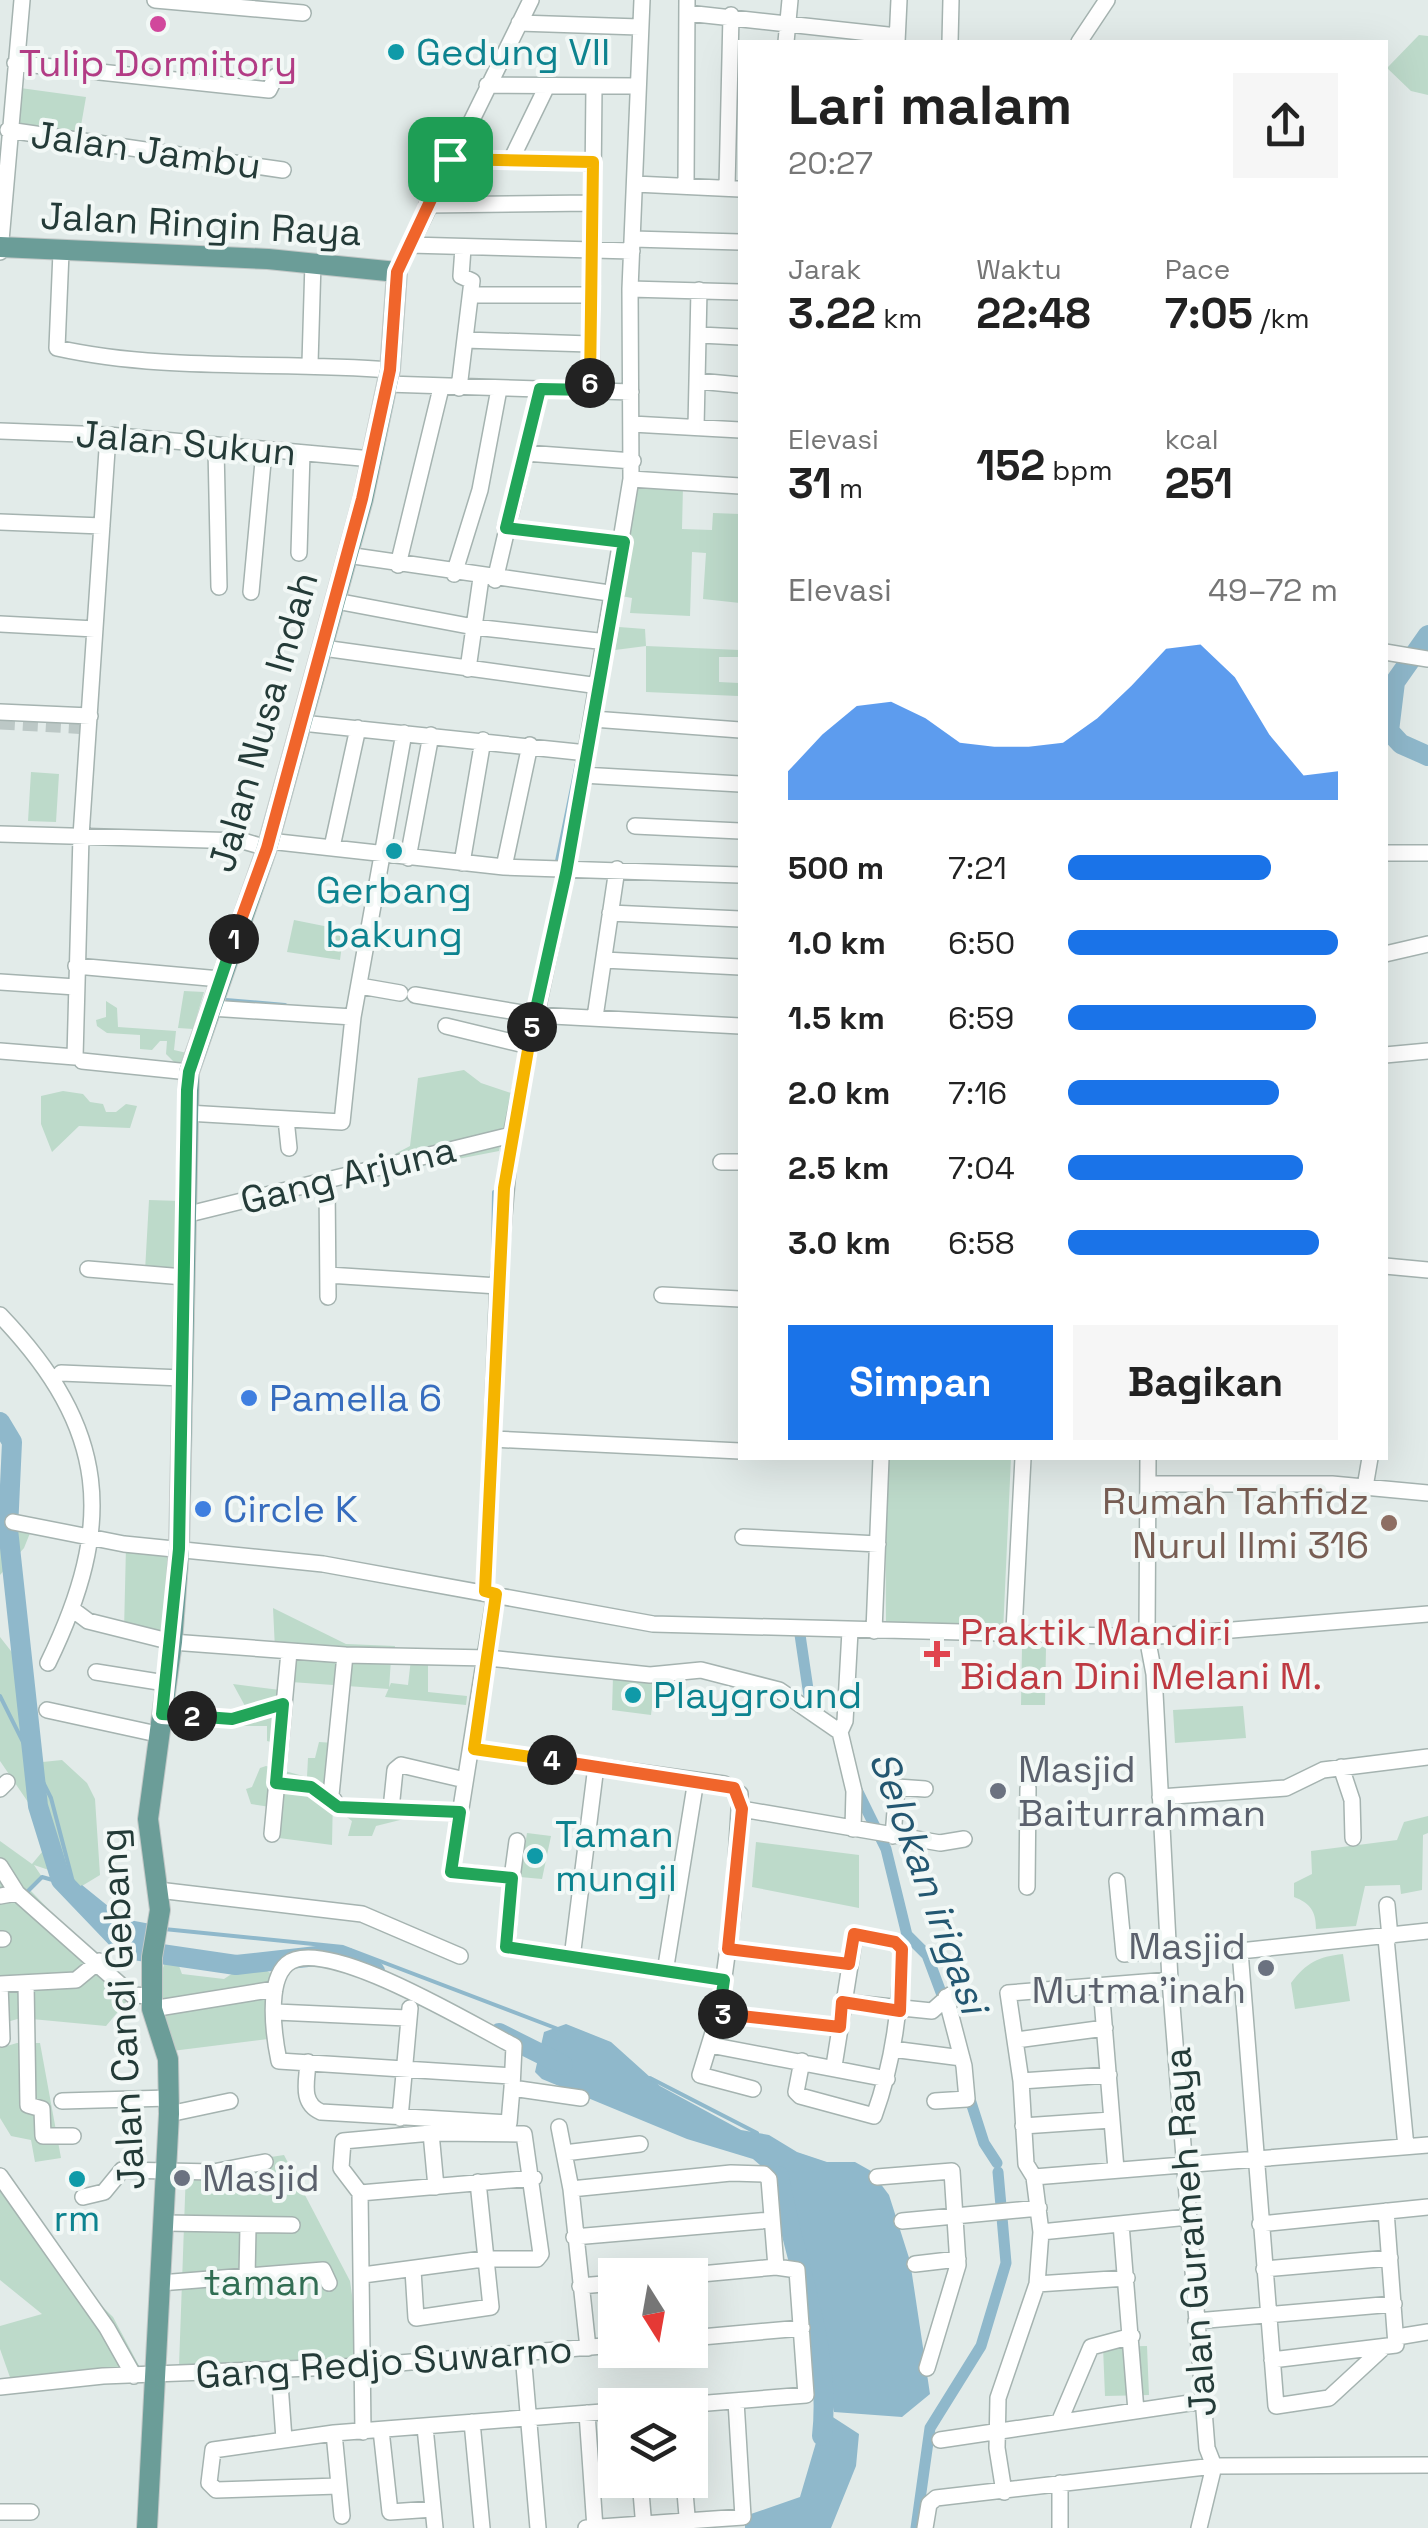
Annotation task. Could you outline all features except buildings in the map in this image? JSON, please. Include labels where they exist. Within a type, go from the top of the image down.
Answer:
[{"type":"main road","name":"Jalan Ringin Raya","points":[[0,249],[314,262],[397,272]]},
{"type":"main road","name":"Jalan Nusa Indah","points":[[179,1549],[189,1072],[268,844],[336,600],[372,459],[388,377],[397,272]]},
{"type":"main road","name":"Jalan Candi Gebang","points":[[147,2528],[143,2376],[166,2223],[169,2106],[168,2059],[151,2002],[158,1890],[148,1819],[172,1642],[179,1549]]},
{"type":"street","points":[[0,249],[9,70],[22,0]]},
{"type":"street","points":[[160,0],[303,13]]},
{"type":"street","name":"Jalan Nusa Indah","points":[[397,272],[530,0]]},
{"type":"street","points":[[512,1878],[451,1872],[488,1658],[498,1286],[511,1135],[566,871],[603,641],[616,594],[633,461],[630,289],[642,0]]},
{"type":"street","points":[[786,40],[790,0]]},
{"type":"street","points":[[686,186],[687,6],[849,36],[897,39],[899,0]]},
{"type":"street","points":[[950,40],[951,0]]},
{"type":"street","points":[[1081,40],[1108,0]]},
{"type":"street","points":[[635,184],[734,188],[731,15]]},
{"type":"street","points":[[519,23],[640,26]]},
{"type":"street","points":[[9,70],[269,90],[276,76]]},
{"type":"street","points":[[488,85],[637,86]]},
{"type":"street","points":[[511,160],[547,86]]},
{"type":"street","points":[[590,390],[594,86]]},
{"type":"street","name":"Jalan Jambu","points":[[5,136],[282,170]]},
{"type":"street","points":[[450,159],[593,162]]},
{"type":"street","points":[[427,205],[591,204]]},
{"type":"street","points":[[410,245],[589,250],[738,242]]},
{"type":"street","points":[[459,388],[472,280],[462,276],[463,248]]},
{"type":"street","points":[[60,252],[57,348],[176,364],[310,364],[441,388],[631,392]]},
{"type":"street","points":[[310,364],[314,262]]},
{"type":"street","points":[[630,289],[738,292]]},
{"type":"street","points":[[696,427],[700,290]]},
{"type":"street","points":[[470,295],[590,295]]},
{"type":"street","points":[[700,335],[738,337]]},
{"type":"street","points":[[465,340],[590,344]]},
{"type":"street","points":[[698,381],[738,384]]},
{"type":"street","points":[[398,565],[441,388]]},
{"type":"street","points":[[454,574],[480,490],[499,389]]},
{"type":"street","points":[[468,670],[474,626],[506,528],[540,389]]},
{"type":"street","points":[[632,424],[738,430]]},
{"type":"street","name":"Jalan Sukun","points":[[0,431],[108,435],[216,448],[372,459]]},
{"type":"street","points":[[79,1059],[76,966],[81,836],[108,435]]},
{"type":"street","points":[[216,448],[218,587]]},
{"type":"street","points":[[252,592],[264,451]]},
{"type":"street","points":[[525,453],[633,461]]},
{"type":"street","points":[[299,553],[302,454]]},
{"type":"street","points":[[631,479],[738,486]]},
{"type":"street","points":[[0,522],[102,526]]},
{"type":"street","points":[[506,528],[624,542]]},
{"type":"street","points":[[347,555],[488,579],[616,594]]},
{"type":"street","points":[[336,600],[474,626],[603,641]]},
{"type":"street","points":[[0,624],[95,629]]},
{"type":"street","points":[[323,648],[595,686]]},
{"type":"street","points":[[1390,654],[1428,659]]},
{"type":"street","points":[[0,712],[90,716]]},
{"type":"street","points":[[593,719],[738,730]]},
{"type":"street","points":[[302,723],[583,752]]},
{"type":"street","points":[[332,847],[358,728]]},
{"type":"street","points":[[187,1113],[342,1122],[353,1017],[404,733]]},
{"type":"street","points":[[408,858],[431,735]]},
{"type":"street","points":[[462,863],[483,740]]},
{"type":"street","points":[[504,867],[530,745]]},
{"type":"street","points":[[582,775],[738,784]]},
{"type":"street","points":[[635,826],[738,831]]},
{"type":"street","points":[[0,834],[243,841],[504,867],[738,875]]},
{"type":"street","points":[[1388,854],[1428,853]]},
{"type":"street","points":[[596,1017],[617,869]]},
{"type":"street","points":[[610,913],[738,919]]},
{"type":"street","points":[[1388,953],[1428,944]]},
{"type":"street","points":[[604,960],[738,966]]},
{"type":"street","points":[[76,966],[220,979]]},
{"type":"street","points":[[0,982],[76,987]]},
{"type":"street","points":[[360,986],[534,1014],[738,1026]]},
{"type":"street","points":[[210,1008],[353,1017]]},
{"type":"street","points":[[446,1026],[529,1046]]},
{"type":"street","points":[[0,1051],[189,1072]]},
{"type":"street","points":[[1388,1055],[1428,1051]]},
{"type":"street","points":[[286,1118],[289,1148]]},
{"type":"street","name":"Gang Arjuna","points":[[185,1215],[511,1135]]},
{"type":"street","points":[[721,1162],[738,1162]]},
{"type":"street","points":[[327,1182],[328,1297]]},
{"type":"street","points":[[1388,1266],[1428,1270]]},
{"type":"street","points":[[88,1270],[184,1277]]},
{"type":"street","points":[[328,1276],[498,1286]]},
{"type":"street","points":[[662,1295],[738,1299]]},
{"type":"street","points":[[0,1315],[49,1372],[81,1428],[88,1452],[93,1535],[72,1609],[48,1663]]},
{"type":"street","points":[[61,1373],[182,1378]]},
{"type":"street","points":[[492,1440],[738,1451]]},
{"type":"street","points":[[874,1631],[882,1460]]},
{"type":"street","points":[[1014,1631],[1022,1460]]},
{"type":"street","name":"Jalan Gurameh Raya","points":[[1148,1460],[1154,1674],[1170,1980],[1206,2448],[1214,2466]]},
{"type":"street","points":[[1365,1486],[1370,1460]]},
{"type":"street","points":[[1148,1484],[1365,1486],[1428,1493]]},
{"type":"street","points":[[13,1522],[179,1549],[323,1564],[490,1592],[634,1622],[1154,1636],[1428,1614]]},
{"type":"street","points":[[743,1537],[878,1544]]},
{"type":"street","points":[[72,1609],[88,1621],[172,1642],[344,1655],[488,1658],[650,1675],[702,1670],[779,1690],[840,1732]]},
{"type":"street","points":[[850,1630],[845,1721],[840,1732],[854,1791],[852,1829]]},
{"type":"street","points":[[272,1834],[289,1652]]},
{"type":"street","points":[[338,1807],[331,1796],[342,1716],[344,1655]]},
{"type":"street","points":[[96,1672],[165,1684]]},
{"type":"street","points":[[47,1710],[159,1724],[232,1719],[283,1704]]},
{"type":"street","points":[[474,1749],[734,1788],[742,1809],[728,1949],[719,2014],[700,2075],[753,2089]]},
{"type":"street","points":[[1160,1797],[1286,1788],[1341,1766],[1428,1757]]},
{"type":"street","points":[[391,1809],[396,1770],[401,1765],[465,1780]]},
{"type":"street","points":[[572,1958],[596,1766]]},
{"type":"street","points":[[1341,1766],[1352,1800],[1353,1838]]},
{"type":"street","points":[[665,1972],[696,1780]]},
{"type":"street","points":[[276,1783],[311,1787],[338,1807],[460,1812]]},
{"type":"street","points":[[892,1836],[897,1788],[925,1788]]},
{"type":"street","points":[[1027,1887],[1028,1788]]},
{"type":"street","points":[[742,1809],[940,1843],[964,1839]]},
{"type":"street","points":[[517,1841],[506,1947],[724,1980]]},
{"type":"street","points":[[0,1866],[22,1897],[99,1961],[132,1996],[151,2002],[274,1989]]},
{"type":"street","points":[[1117,1881],[1124,1954],[1170,1948]]},
{"type":"street","points":[[158,1890],[352,1912],[460,1956]]},
{"type":"street","points":[[0,1896],[22,1897]]},
{"type":"street","points":[[1387,1905],[1406,2148]]},
{"type":"street","points":[[1386,2211],[1394,2304],[1391,2344],[1329,2398],[1276,2406],[1240,1951],[1428,1932]]},
{"type":"street","points":[[802,2061],[796,2092],[800,2096],[874,2116],[888,2079],[900,2011],[900,1945],[854,1934],[834,2066]]},
{"type":"street","points":[[728,1949],[849,1964]]},
{"type":"street","points":[[308,2062],[306,2096],[312,2108],[400,2118],[512,2122],[512,2082],[514,2046],[353,1966],[304,1958],[286,1966],[274,1989],[277,2059],[405,2071],[512,2082],[581,2098]]},
{"type":"street","points":[[27,2036],[1,2039],[0,1984],[76,1980],[99,1961]]},
{"type":"street","points":[[1004,2492],[997,2430],[998,2398],[1038,2284],[1041,2232],[1034,2177],[1026,2164],[1021,2082],[1008,1993],[1170,1980]]},
{"type":"street","points":[[26,1982],[28,2104],[42,2110],[42,2136],[73,2136]]},
{"type":"street","points":[[1101,1988],[1116,2169]]},
{"type":"street","points":[[400,2118],[413,1994]]},
{"type":"street","points":[[842,2002],[900,2011],[932,2011],[944,1999],[965,1996]]},
{"type":"street","points":[[936,2101],[967,2099],[944,1999]]},
{"type":"street","points":[[276,2012],[408,2018]]},
{"type":"street","points":[[719,2014],[840,2027]]},
{"type":"street","points":[[1016,2040],[1105,2028]]},
{"type":"street","points":[[710,2045],[888,2079]]},
{"type":"street","points":[[892,2049],[961,2060]]},
{"type":"street","points":[[1021,2082],[1108,2075]]},
{"type":"street","points":[[62,2101],[169,2106],[230,2101]]},
{"type":"street","points":[[1022,2126],[1111,2120]]},
{"type":"street","points":[[559,2126],[571,2189],[588,2348]]},
{"type":"street","points":[[362,2275],[483,2259],[531,2261],[540,2257],[534,2178],[526,2138],[520,2132],[431,2133],[343,2141],[341,2168],[360,2193],[363,2432]]},
{"type":"street","points":[[431,2133],[436,2188]]},
{"type":"street","points":[[564,2153],[640,2144]]},
{"type":"street","points":[[1034,2177],[1428,2145]]},
{"type":"street","points":[[84,2197],[104,2192],[119,2171],[213,2172],[266,2162]]},
{"type":"street","points":[[877,2177],[951,2170],[958,2259],[927,2368]]},
{"type":"street","points":[[571,2189],[730,2173],[764,2174],[776,2267]]},
{"type":"street","points":[[0,2176],[143,2376]]},
{"type":"street","points":[[360,2193],[534,2178]]},
{"type":"street","points":[[413,2270],[416,2318],[490,2307],[478,2182]]},
{"type":"street","points":[[1260,2224],[1428,2207]]},
{"type":"street","points":[[902,2221],[1039,2208]]},
{"type":"street","points":[[1041,2232],[1188,2217]]},
{"type":"street","points":[[574,2236],[771,2220]]},
{"type":"street","points":[[166,2223],[292,2225]]},
{"type":"street","points":[[1121,2224],[1136,2411]]},
{"type":"street","points":[[247,2276],[248,2227]]},
{"type":"street","points":[[1264,2269],[1390,2258]]},
{"type":"street","points":[[915,2264],[958,2259]]},
{"type":"street","points":[[708,2273],[796,2268],[805,2396],[708,2403]]},
{"type":"street","points":[[160,2282],[323,2270],[329,2283]]},
{"type":"street","points":[[1038,2284],[1127,2278]]},
{"type":"street","points":[[580,2286],[598,2284]]},
{"type":"street","points":[[1196,2321],[1394,2304]]},
{"type":"street","points":[[708,2336],[802,2328]]},
{"type":"street","points":[[1272,2360],[1391,2344],[1428,2332]]},
{"type":"street","points":[[1060,2420],[1092,2348],[1132,2336]]},
{"type":"street","name":"Gang Redjo Suwarno","points":[[0,2386],[363,2366],[598,2347]]},
{"type":"street","points":[[523,2354],[538,2528]]},
{"type":"street","points":[[278,2370],[284,2440]]},
{"type":"street","points":[[586,2528],[688,2524],[743,2517],[736,2401]]},
{"type":"street","points":[[940,2440],[1203,2402]]},
{"type":"street","points":[[338,2486],[216,2490],[210,2483],[213,2450],[218,2446],[334,2433],[598,2412]]},
{"type":"street","points":[[586,2413],[595,2528]]},
{"type":"street","points":[[472,2422],[482,2528]]},
{"type":"street","points":[[426,2427],[435,2528]]},
{"type":"street","points":[[381,2430],[390,2512],[433,2508]]},
{"type":"street","points":[[334,2433],[342,2516]]},
{"type":"street","points":[[925,2528],[931,2500],[1060,2483],[1214,2466],[1428,2465]]},
{"type":"street","points":[[1199,2528],[1214,2466]]},
{"type":"street","points":[[1060,2483],[1060,2528]]},
{"type":"street","points":[[642,2498],[644,2526]]},
{"type":"street","points":[[686,2498],[688,2524]]},
{"type":"street","points":[[0,2512],[30,2512]]},
{"type":"green space","points":[[1419,35],[1428,36],[1428,95],[1411,91],[1388,67]]},
{"type":"green space","points":[[13,87],[86,97],[79,137],[6,124]]},
{"type":"green space","points":[[638,482],[683,486],[682,529],[712,530],[713,513],[738,514],[738,603],[703,599],[706,553],[692,552],[690,616],[630,613],[632,598],[621,596]]},
{"type":"green space","points":[[619,627],[645,629],[646,646],[615,650]]},
{"type":"green space","points":[[646,646],[738,650],[738,657],[719,657],[719,682],[738,683],[738,696],[646,692]]},
{"type":"green space","points":[[31,772],[59,774],[56,822],[28,821]]},
{"type":"green space","points":[[294,920],[344,930],[340,960],[287,952]]},
{"type":"green space","points":[[184,991],[204,992],[193,1029],[178,1028]]},
{"type":"green space","points":[[106,1001],[117,1008],[118,1027],[176,1031],[174,1050],[187,1053],[183,1071],[166,1054],[167,1041],[160,1041],[152,1050],[140,1049],[140,1035],[107,1033],[97,1026],[96,1020],[106,1017]]},
{"type":"green space","points":[[464,1070],[481,1083],[511,1093],[499,1151],[344,1181],[410,1146],[418,1078]]},
{"type":"green space","points":[[63,1091],[83,1094],[90,1102],[103,1104],[106,1112],[116,1112],[126,1104],[137,1106],[130,1128],[79,1126],[52,1152],[41,1124],[41,1096]]},
{"type":"green space","points":[[149,1200],[181,1201],[179,1273],[145,1271]]},
{"type":"green space","points":[[885,1460],[1011,1460],[1003,1632],[886,1624]]},
{"type":"green space","points":[[0,1507],[30,1533],[24,1548],[0,1575]]},
{"type":"green space","points":[[126,1546],[181,1551],[169,1639],[124,1631]]},
{"type":"green space","points":[[273,1608],[346,1644],[395,1646],[394,1655],[275,1649]]},
{"type":"green space","points":[[0,1637],[29,1674],[37,1711],[28,1754],[32,1794],[43,1826],[33,1763],[62,1760],[87,1783],[95,1799],[100,1875],[72,1892],[58,1873],[34,1865],[42,1877],[29,1889],[132,1995],[106,2026],[21,2018],[0,2024],[0,1841],[32,1864],[42,1852],[30,1805],[0,1761]]},
{"type":"green space","points":[[1022,1646],[1046,1647],[1045,1705],[1021,1705]]},
{"type":"green space","points":[[292,1653],[391,1659],[389,1689],[291,1682]]},
{"type":"green space","points":[[411,1659],[428,1663],[428,1692],[467,1696],[466,1705],[385,1697],[391,1683],[408,1685]]},
{"type":"green space","name":"Playground","points":[[613,1677],[655,1681],[651,1715],[612,1710]]},
{"type":"green space","points":[[233,1684],[280,1690],[275,1743],[267,1741],[267,1726],[227,1726],[251,1717]]},
{"type":"green space","points":[[1243,1706],[1246,1738],[1175,1743],[1173,1710]]},
{"type":"green space","points":[[319,1742],[334,1743],[332,1845],[279,1838],[270,1807],[251,1804],[246,1789],[252,1787],[260,1768],[266,1766],[307,1777],[308,1758],[315,1758]]},
{"type":"green space","points":[[335,1808],[403,1811],[404,1819],[376,1826],[372,1836],[348,1836],[352,1821]]},
{"type":"green space","points":[[1428,1816],[1428,1833],[1423,1835],[1422,1890],[1401,1894],[1400,1885],[1365,1886],[1356,1926],[1316,1929],[1311,1908],[1294,1897],[1294,1883],[1312,1874],[1311,1851],[1397,1840],[1404,1822]]},
{"type":"green space","name":"Taman mungil","points":[[527,1833],[551,1836],[542,1879],[520,1877]]},
{"type":"green space","points":[[756,1842],[859,1855],[859,1908],[752,1887]]},
{"type":"green space","points":[[1343,1954],[1350,2001],[1295,2009],[1291,1983],[1297,1976],[1314,1962]]},
{"type":"green space","points":[[165,1961],[179,1966],[182,1974],[224,1979],[236,1971],[262,1968],[282,1980],[159,2006],[157,1989]]},
{"type":"green space","points":[[273,1997],[268,2039],[172,2051],[158,2010]]},
{"type":"green space","points":[[40,2043],[61,2158],[35,2162],[31,2140],[11,2136],[0,2118],[0,2048]]},
{"type":"green space","name":"taman","points":[[284,2155],[350,2281],[361,2358],[179,2366],[186,2170]]},
{"type":"green space","points":[[0,2174],[80,2285],[113,2317],[145,2377],[12,2383],[0,2349],[0,2326],[42,2314],[0,2280]]},
{"type":"green space","points":[[1147,2346],[1149,2395],[1105,2396],[1103,2347]]},
{"type":"water","points":[[82,1885],[124,1919],[156,1925],[151,1947],[129,1947],[72,1892]]},
{"type":"water","points":[[566,2024],[611,2042],[660,2086],[741,2130],[769,2135],[797,2152],[827,2162],[855,2162],[871,2171],[889,2195],[910,2261],[930,2394],[902,2417],[834,2412],[804,2266],[776,2179],[753,2159],[687,2139],[542,2079],[535,2072],[544,2032]]},
{"type":"water","points":[[825,2412],[859,2434],[856,2466],[831,2528],[745,2528],[745,2516],[800,2497]]},
{"type":"waterway","points":[[1428,635],[1395,682],[1389,731],[1401,744],[1428,756]]},
{"type":"waterway","points":[[556,866],[577,763]]},
{"type":"waterway","points":[[223,1005],[226,1000],[285,1005]]},
{"type":"waterway","points":[[493,1259],[494,1192]]},
{"type":"waterway","points":[[0,1422],[12,1442],[8,1529],[38,1806],[61,1880],[127,1949],[236,1965],[326,1955],[348,1958],[375,1971]]},
{"type":"waterway","points":[[0,1515],[11,1517]]},
{"type":"waterway","name":"Selokan irigasi","points":[[799,1628],[809,1696],[820,1716]]},
{"type":"waterway","points":[[0,1696],[51,1798],[74,1886],[80,1891]]},
{"type":"waterway","name":"Selokan irigasi","points":[[856,1788],[886,1849],[907,1935],[927,1955],[945,2003]]},
{"type":"waterway","points":[[24,1895],[42,1877],[74,1886]]},
{"type":"waterway","points":[[164,1929],[343,1947],[558,2029]]},
{"type":"waterway","points":[[499,2033],[563,2065]]},
{"type":"waterway","points":[[650,2078],[757,2133]]},
{"type":"waterway","name":"Selokan irigasi","points":[[968,2093],[984,2143],[997,2163]]},
{"type":"waterway","name":"Selokan irigasi","points":[[916,2528],[930,2428],[981,2346],[1006,2263],[998,2172]]},
{"type":"waterway","points":[[779,2176],[817,2337],[824,2403],[822,2436]]},
{"type":"tunnel","points":[[0,722],[90,727]]},
{"type":"place","name":"Tulip Dormitory","points":[[158,24]]},
{"type":"place","name":"Gedung VII","points":[[396,52]]},
{"type":"place","name":"Gerbang bakung","points":[[394,851]]},
{"type":"place","name":"Pamella 6","points":[[249,1398]]},
{"type":"place","name":"Circle K","points":[[203,1509]]},
{"type":"place","name":"Rumah Tahfidz Nurul Ilmi 316","points":[[1389,1523]]},
{"type":"place","name":"Praktik Mandiri Bidan Dini Melani M.","points":[[937,1654]]},
{"type":"place","name":"Playground","points":[[633,1695]]},
{"type":"place","name":"Masjid Baiturrahman","points":[[998,1791]]},
{"type":"place","name":"Taman mungil","points":[[535,1856]]},
{"type":"place","name":"Masjid Mutma'inah","points":[[1266,1968]]},
{"type":"place","name":"Masjid","points":[[182,2178]]},
{"type":"place","name":"rm","points":[[77,2179]]},
{"type":"route","points":[[450,159],[593,162],[590,390],[540,389],[506,528],[624,542],[566,873],[534,1014],[504,1188],[485,1591],[496,1594],[474,1749],[734,1788],[740,1794],[742,1809],[728,1949],[849,1964],[854,1934],[895,1942],[902,1949],[900,2011],[842,2002],[840,2027],[719,2014],[724,1980],[506,1947],[512,1878],[456,1876],[451,1872],[460,1812],[338,1807],[329,1805],[311,1787],[276,1783],[283,1704],[232,1719],[162,1714],[179,1549],[189,1072],[267,848],[362,499],[390,370],[397,272],[450,159]]}]
